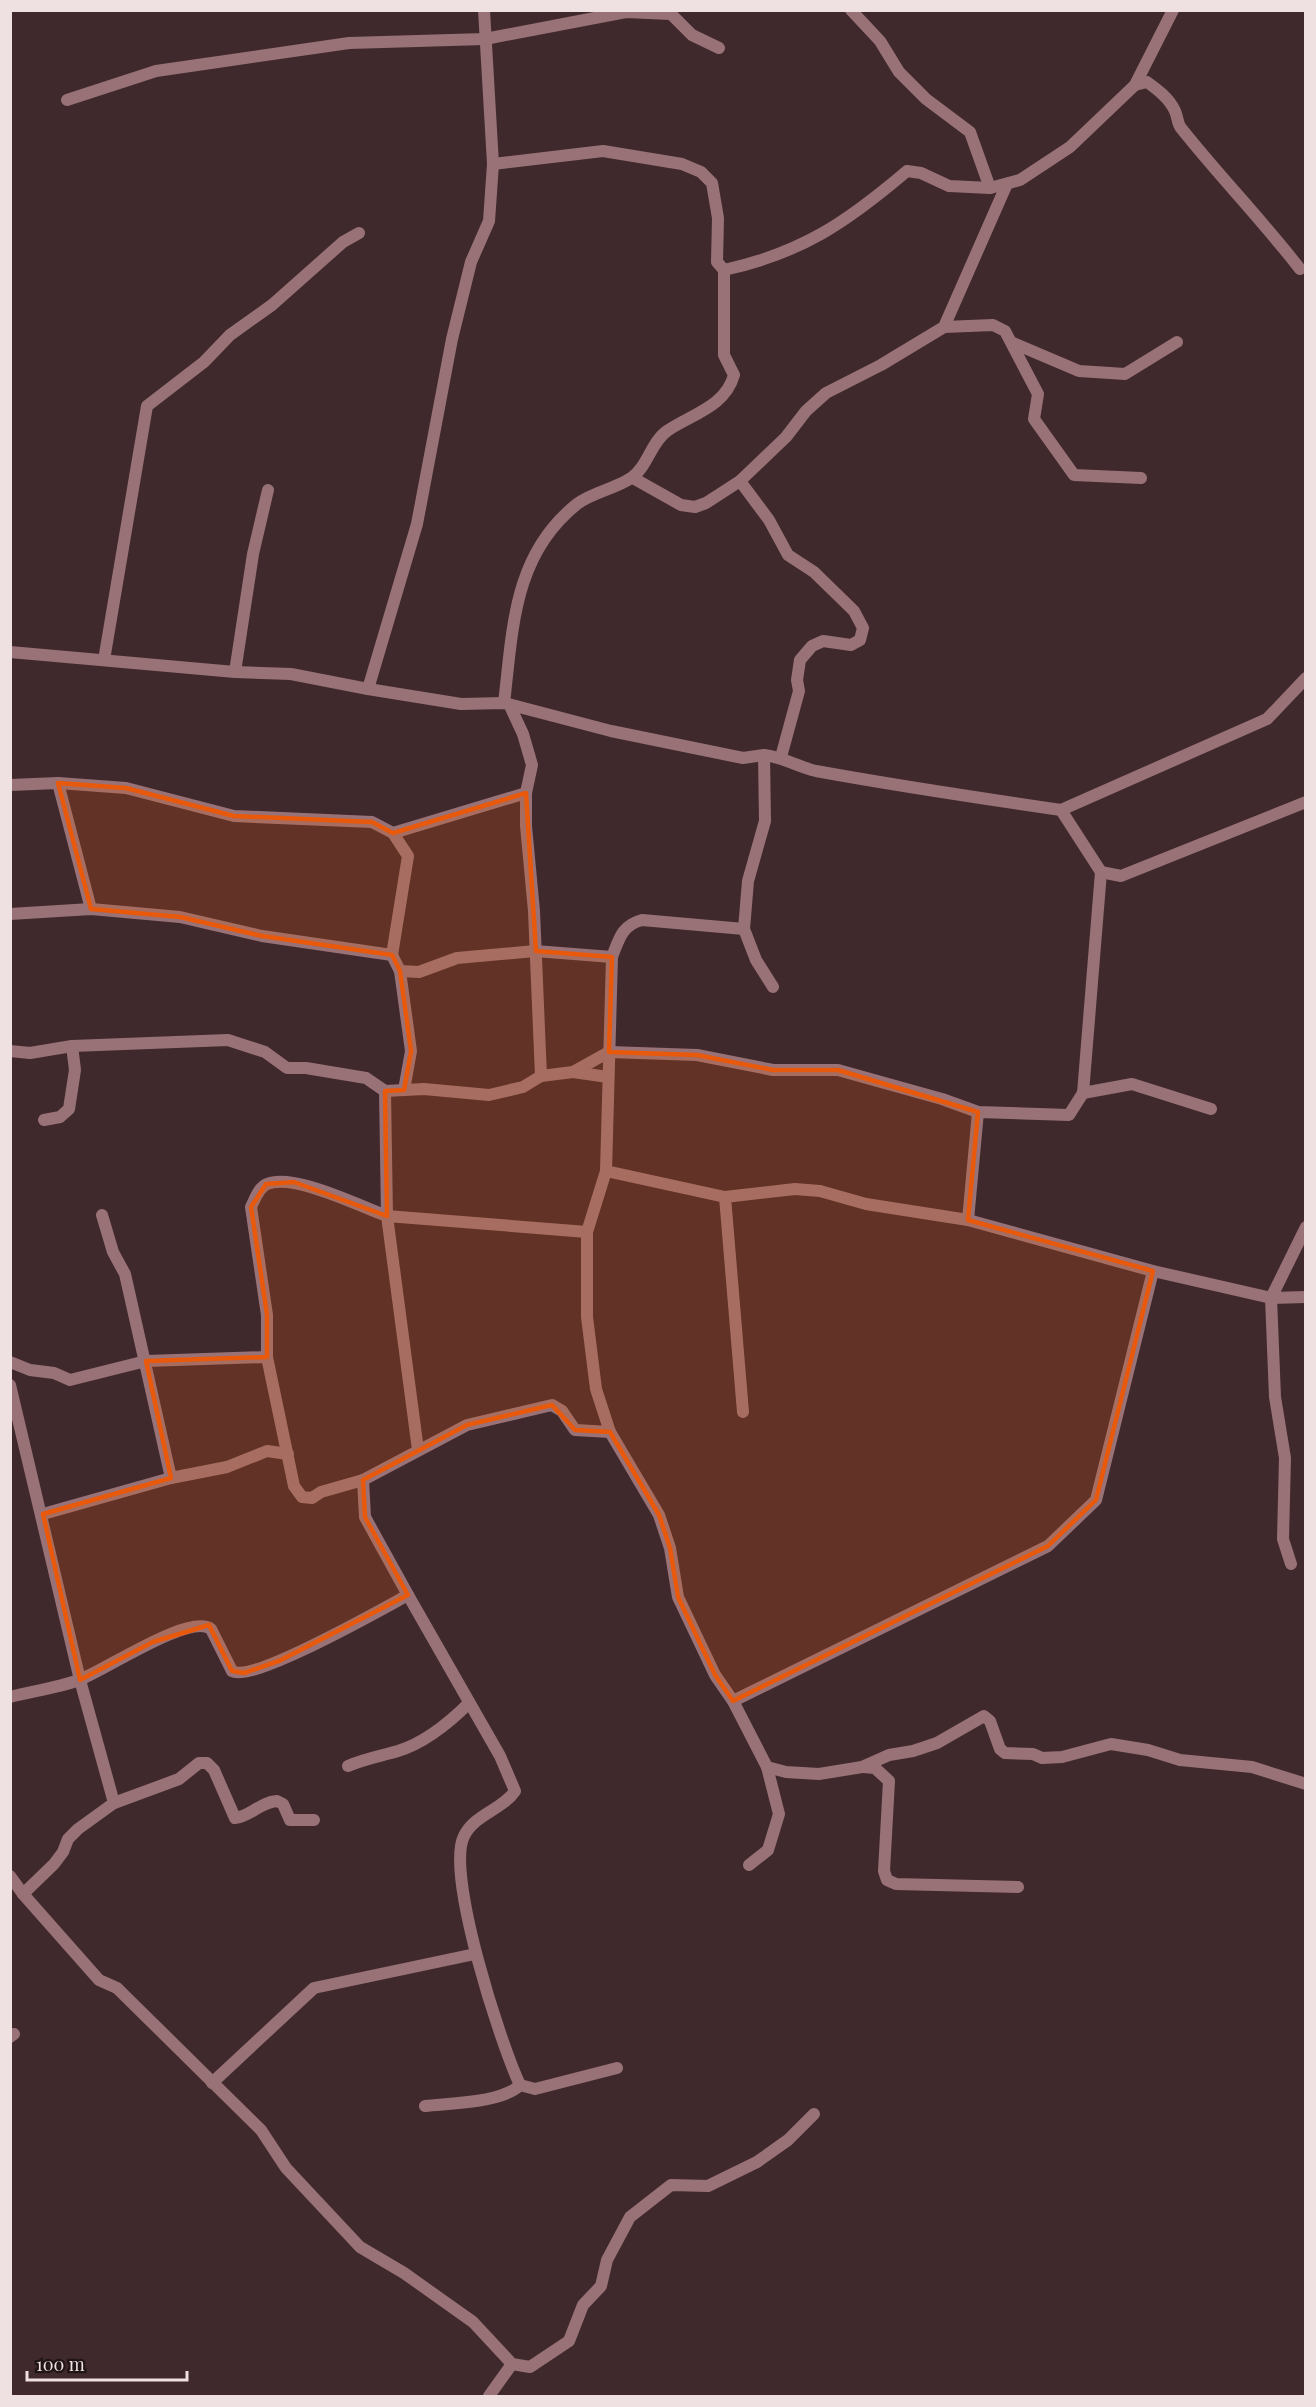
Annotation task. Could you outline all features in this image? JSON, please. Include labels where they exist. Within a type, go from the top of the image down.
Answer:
[{"type":"street","points":[[368,689],[417,524],[454,328],[471,262],[489,221],[493,164],[484,10]]},
{"type":"street","points":[[851,10],[880,41],[899,72],[926,99],[970,132],[990,188]]},
{"type":"street","points":[[724,270],[756,263],[804,245],[839,225],[907,171],[921,173],[949,186],[990,188],[1006,186],[1070,147],[1135,85],[1173,10]]},
{"type":"street","points":[[67,100],[156,71],[349,43],[485,39],[626,12],[671,14],[692,35],[719,48]]},
{"type":"street","points":[[1135,85],[1147,82],[1162,92],[1175,111],[1179,125],[1224,183],[1260,218],[1300,269]]},
{"type":"street","points":[[493,164],[576,153],[603,152],[682,164],[701,172],[712,183],[718,218],[717,262],[724,270],[724,355],[734,375],[731,388],[718,403],[664,433],[633,478],[578,503],[543,540],[524,574],[517,603],[507,704],[523,734],[532,765],[526,793],[541,1076]]},
{"type":"street","points":[[944,327],[1006,186]]},
{"type":"street","points":[[104,660],[147,406],[204,362],[230,335],[272,305],[343,242],[359,233]]},
{"type":"street","points":[[633,478],[681,506],[695,507],[719,497],[786,437],[806,411],[826,393],[881,365],[944,327],[993,325],[1005,332],[1013,343],[1038,394],[1034,419],[1074,475],[1141,478]]},
{"type":"street","points":[[1013,343],[1079,371],[1125,374],[1177,342]]},
{"type":"street","points":[[740,480],[769,520],[788,555],[814,572],[854,611],[863,628],[860,640],[851,645],[823,641],[812,646],[800,660],[797,680],[799,692],[781,757]]},
{"type":"street","points":[[235,672],[254,554],[268,490]]},
{"type":"street","points":[[10,652],[235,672],[291,674],[461,704],[507,704],[611,731],[743,758],[764,754],[781,757],[821,772],[914,789],[1061,810],[1267,719],[1305,678]]},
{"type":"street","points":[[764,754],[765,821],[748,880],[744,929],[756,960],[773,987]]},
{"type":"street","points":[[10,785],[58,783],[126,788],[234,816],[372,822],[393,833],[408,856],[392,955],[400,971],[411,1052],[404,1090]]},
{"type":"street","points":[[58,783],[91,909]]},
{"type":"street","points":[[393,833],[526,793]]},
{"type":"street","points":[[1101,872],[1120,876],[1305,802]]},
{"type":"street","points":[[573,1072],[609,1052],[697,1055],[773,1070],[838,1070],[978,1112],[1069,1115],[1083,1093],[1101,872],[1061,810]]},
{"type":"street","points":[[10,914],[91,909],[180,917],[262,936],[392,955]]},
{"type":"street","points":[[744,929],[642,920],[630,923],[622,932],[612,957],[606,1171],[586,1232],[587,1317],[596,1389],[610,1432],[658,1515],[670,1548],[678,1597],[715,1675],[733,1701],[767,1767],[779,1814],[768,1850],[749,1864]]},
{"type":"street","points":[[400,971],[419,972],[457,958],[535,951],[612,957]]},
{"type":"street","points":[[10,1051],[30,1053],[72,1046],[228,1040],[265,1052],[287,1068],[306,1068],[366,1078],[385,1091],[424,1089],[489,1095],[523,1087],[541,1076],[573,1072],[608,1077]]},
{"type":"street","points":[[44,1120],[60,1117],[69,1109],[75,1070],[72,1046]]},
{"type":"street","points":[[1083,1093],[1132,1084],[1211,1109]]},
{"type":"street","points":[[385,1091],[387,1216],[418,1450]]},
{"type":"street","points":[[968,1220],[978,1112]]},
{"type":"street","points":[[606,1171],[725,1197],[795,1189],[820,1191],[866,1204],[968,1220],[1153,1271],[1271,1298],[1305,1297]]},
{"type":"street","points":[[586,1232],[387,1216],[294,1182],[266,1184],[257,1193],[251,1207],[267,1315],[267,1357],[294,1486],[302,1497],[312,1498],[321,1492],[363,1480],[467,1425],[552,1405],[562,1411],[575,1430],[610,1432]]},
{"type":"street","points":[[725,1197],[743,1412]]},
{"type":"street","points":[[102,1215],[113,1252],[125,1274],[171,1478]]},
{"type":"street","points":[[1291,1564],[1283,1539],[1285,1458],[1275,1397],[1271,1298],[1305,1227]]},
{"type":"street","points":[[733,1701],[1048,1546],[1096,1500],[1153,1271]]},
{"type":"street","points":[[10,1362],[30,1370],[70,1380],[146,1361],[267,1357]]},
{"type":"street","points":[[10,1384],[43,1514],[80,1680],[114,1803]]},
{"type":"street","points":[[43,1514],[171,1478],[227,1467],[267,1451],[288,1454]]},
{"type":"street","points":[[363,1480],[365,1517],[500,1756],[515,1791],[510,1799],[474,1822],[463,1838],[460,1872],[475,1954],[511,2066],[520,2085],[535,2089],[616,2068]]},
{"type":"street","points":[[10,1697],[80,1680],[153,1642],[198,1625],[211,1629],[232,1671],[244,1673],[279,1661],[408,1595]]},
{"type":"street","points":[[348,1766],[371,1757],[400,1750],[452,1721],[469,1703]]},
{"type":"street","points":[[862,1767],[889,1755],[913,1751],[937,1743],[984,1716],[990,1720],[1000,1749],[1005,1753],[1033,1754],[1042,1758],[1062,1756],[1111,1744],[1148,1750],[1180,1760],[1252,1767],[1305,1784]]},
{"type":"street","points":[[23,1894],[54,1864],[63,1852],[68,1839],[78,1829],[114,1803],[179,1779],[199,1762],[207,1763],[214,1770],[235,1818],[243,1816],[256,1806],[277,1801],[283,1804],[290,1820],[314,1820]]},
{"type":"street","points":[[767,1767],[786,1772],[819,1774],[862,1767],[876,1768],[889,1781],[884,1871],[887,1880],[896,1884],[1018,1887]]},
{"type":"street","points":[[10,1876],[23,1894],[99,1980],[117,1988],[261,2130],[286,2168],[360,2247],[404,2273],[473,2322],[512,2364],[530,2367],[569,2341],[584,2305],[601,2286],[607,2260],[630,2217],[670,2185],[708,2186],[757,2162],[788,2140],[814,2114]]},
{"type":"street","points":[[212,2083],[314,1988],[475,1954]]},
{"type":"street","points":[[425,2106],[498,2097],[514,2091],[520,2085]]},
{"type":"street","points":[[489,2397],[512,2364]]},
{"type":"highlighted area","points":[[58,783],[126,788],[234,816],[372,822],[393,833],[526,793],[536,951],[612,957],[609,1052],[697,1055],[773,1070],[838,1070],[978,1112],[968,1220],[1153,1271],[1096,1500],[1048,1546],[733,1701],[715,1675],[678,1597],[670,1548],[659,1515],[610,1432],[575,1430],[552,1405],[467,1425],[363,1480],[365,1517],[408,1595],[279,1661],[244,1673],[232,1671],[209,1625],[153,1642],[80,1680],[43,1514],[171,1478],[146,1361],[267,1357],[267,1315],[251,1207],[266,1184],[294,1182],[387,1216],[385,1091],[404,1090],[411,1051],[400,971],[392,955],[262,936],[180,917],[91,909]]}]
